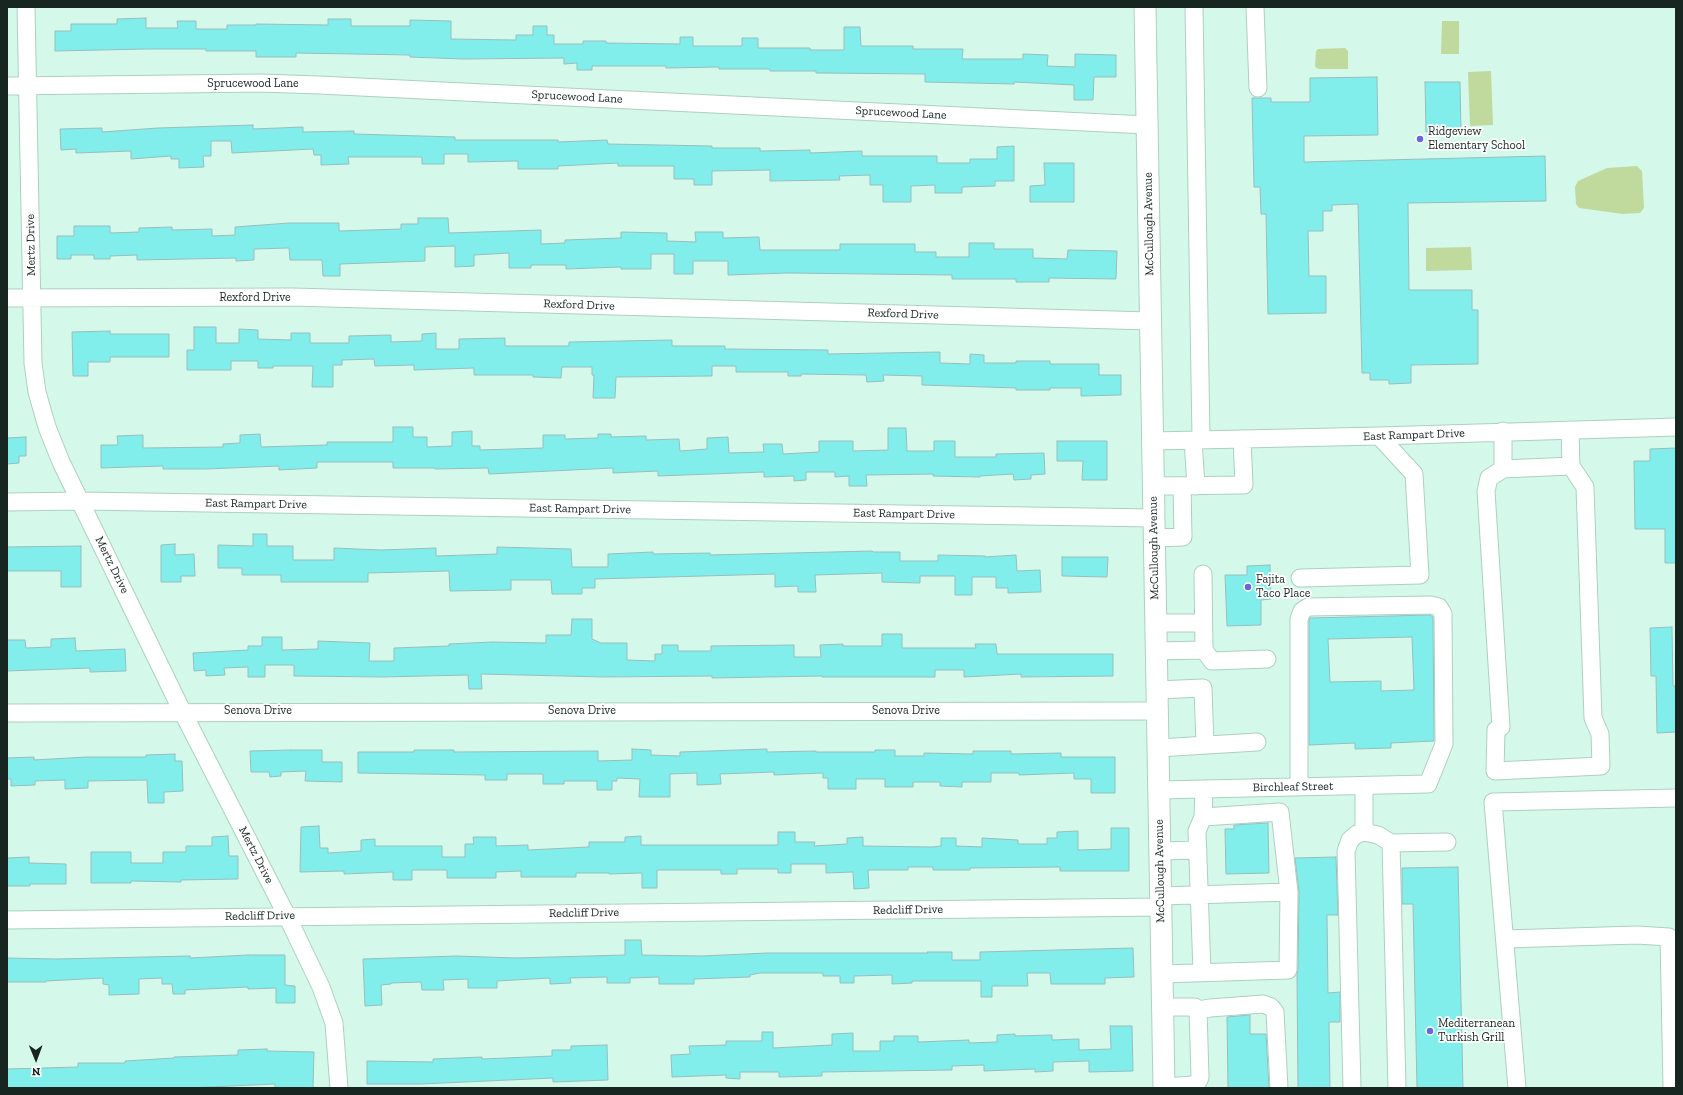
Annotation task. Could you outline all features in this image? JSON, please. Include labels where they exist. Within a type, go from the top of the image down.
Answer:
[{"type":"main road","name":"McCullough Avenue","points":[[1145,7],[1164,1087]]},
{"type":"street","name":"Mertz Drive","points":[[26,7],[33,363],[37,392],[47,428],[55,448],[182,711],[287,916],[321,987],[334,1023],[339,1088]]},
{"type":"street","points":[[1154,538],[1183,537],[1189,486],[1197,439],[1194,7]]},
{"type":"street","points":[[1255,7],[1258,88]]},
{"type":"street","name":"Sprucewood Lane","points":[[7,86],[261,83],[1147,125]]},
{"type":"street","name":"Rexford Drive","points":[[7,298],[293,298],[1150,321]]},
{"type":"street","name":"East Rampart Drive","points":[[1152,441],[1676,427]]},
{"type":"street","points":[[1570,430],[1571,466],[1585,487],[1593,718],[1600,734],[1601,766],[1495,771],[1496,730],[1501,727],[1486,491],[1489,478],[1503,469],[1571,466]]},
{"type":"street","points":[[1503,432],[1503,469]]},
{"type":"street","points":[[1300,578],[1420,575],[1414,474],[1379,436]]},
{"type":"street","points":[[1153,486],[1244,485],[1242,438]]},
{"type":"street","name":"East Rampart Drive","points":[[7,502],[81,501],[1154,518]]},
{"type":"street","points":[[1203,574],[1204,650],[1212,660],[1267,659]]},
{"type":"street","name":"Birchleaf Street","points":[[1159,790],[1364,786],[1428,784],[1444,744],[1443,614],[1439,607],[1431,605],[1316,607],[1308,608],[1302,611],[1299,619],[1299,787]]},
{"type":"street","points":[[1156,623],[1203,623]]},
{"type":"street","points":[[1156,651],[1204,650]]},
{"type":"street","points":[[1157,690],[1203,688],[1205,745]]},
{"type":"street","name":"Senova Drive","points":[[7,713],[182,711],[1157,711]]},
{"type":"street","points":[[1158,748],[1256,742]]},
{"type":"street","points":[[1364,786],[1364,832]]},
{"type":"street","points":[[1202,972],[1197,831],[1203,817],[1204,789]]},
{"type":"street","points":[[1517,1088],[1493,802],[1676,798]]},
{"type":"street","points":[[1162,974],[1288,970],[1289,892],[1280,812],[1203,817]]},
{"type":"street","points":[[1352,1088],[1346,851],[1350,840],[1357,834],[1364,832],[1378,835],[1391,843],[1447,842]]},
{"type":"street","points":[[1391,843],[1397,1088]]},
{"type":"street","points":[[1160,851],[1198,850]]},
{"type":"street","name":"Redcliff Drive","points":[[7,920],[984,910],[1161,901],[1199,895],[1289,892]]},
{"type":"street","points":[[1505,939],[1638,935],[1672,948],[1672,1088]]},
{"type":"street","points":[[1163,1007],[1195,1008],[1198,1010],[1264,1004],[1271,1007],[1275,1012],[1279,1088]]},
{"type":"street","points":[[1164,1087],[1196,1087],[1200,1077],[1198,1010]]},
{"type":"green space","points":[[1442,21],[1459,21],[1459,54],[1441,54]]},
{"type":"green space","points":[[1345,48],[1348,51],[1348,69],[1319,69],[1315,67],[1316,51],[1318,49]]},
{"type":"green space","points":[[1491,71],[1493,125],[1470,126],[1468,72]]},
{"type":"green space","points":[[1637,166],[1642,171],[1644,208],[1640,213],[1623,214],[1579,208],[1576,204],[1575,187],[1578,181],[1607,168]]},
{"type":"green space","points":[[1471,247],[1472,270],[1426,271],[1426,248]]},
{"type":"building","points":[[146,18],[146,28],[178,28],[177,21],[196,21],[196,29],[227,29],[227,25],[256,24],[328,25],[328,19],[351,19],[351,26],[410,26],[410,20],[451,21],[451,39],[516,40],[516,35],[533,35],[533,26],[547,26],[547,35],[554,35],[554,44],[583,44],[583,41],[606,41],[606,43],[680,44],[680,37],[693,37],[693,46],[742,46],[742,38],[758,38],[758,48],[810,48],[810,50],[844,50],[844,27],[860,27],[861,46],[913,46],[913,49],[963,49],[962,59],[1023,59],[1023,54],[1048,55],[1047,66],[1075,67],[1075,54],[1116,55],[1116,77],[1094,77],[1093,100],[1074,100],[1074,85],[1014,82],[1014,84],[925,82],[925,74],[816,73],[816,71],[770,71],[770,69],[719,69],[719,67],[666,68],[666,66],[592,66],[592,70],[577,70],[577,63],[564,64],[564,58],[463,59],[410,57],[410,55],[296,53],[296,57],[256,57],[256,51],[206,51],[206,49],[55,51],[55,31],[71,31],[71,24],[117,24],[117,19]]},
{"type":"building","points":[[1377,77],[1378,135],[1304,136],[1304,162],[1545,156],[1546,201],[1408,203],[1409,290],[1472,290],[1472,310],[1478,310],[1478,364],[1411,365],[1411,383],[1389,384],[1389,380],[1370,380],[1370,373],[1362,373],[1358,204],[1332,205],[1332,211],[1323,211],[1323,231],[1308,231],[1309,276],[1326,276],[1326,313],[1268,314],[1266,214],[1261,214],[1260,187],[1254,187],[1252,98],[1271,98],[1271,102],[1310,102],[1310,78]]},
{"type":"building","points":[[1425,82],[1460,82],[1461,131],[1426,132]]},
{"type":"building","points":[[253,125],[253,129],[303,127],[303,132],[354,131],[354,134],[455,137],[455,140],[558,140],[558,142],[607,140],[608,144],[712,146],[712,148],[760,148],[760,151],[810,150],[810,153],[862,151],[862,156],[937,156],[937,163],[970,163],[970,159],[997,159],[997,147],[1014,146],[1014,181],[995,181],[995,186],[962,187],[962,193],[935,193],[935,185],[911,186],[911,202],[883,202],[883,185],[870,185],[870,175],[839,176],[840,180],[770,181],[770,170],[712,171],[712,185],[694,185],[694,179],[674,179],[674,166],[618,166],[618,163],[558,166],[558,169],[518,169],[518,161],[468,162],[468,154],[444,154],[444,164],[422,164],[422,157],[348,157],[349,164],[321,165],[321,155],[314,155],[313,149],[232,153],[231,141],[211,141],[211,156],[203,156],[204,167],[179,168],[179,159],[171,159],[171,156],[131,159],[131,151],[76,153],[76,149],[61,150],[60,129],[102,128],[102,132],[158,128]]},
{"type":"building","points":[[1044,163],[1074,163],[1074,202],[1030,202],[1030,186],[1045,185]]},
{"type":"building","points":[[418,218],[448,218],[449,233],[541,230],[541,244],[565,243],[565,240],[621,238],[621,232],[667,233],[667,241],[696,242],[695,232],[723,232],[723,238],[759,237],[760,250],[840,250],[840,244],[915,244],[915,252],[936,252],[936,257],[969,257],[969,243],[994,243],[994,249],[1033,249],[1033,258],[1067,259],[1068,250],[1117,251],[1116,279],[1049,278],[1049,282],[1016,282],[1016,279],[952,279],[952,275],[788,273],[728,275],[728,261],[693,261],[693,274],[674,274],[674,254],[651,254],[651,269],[621,269],[621,267],[566,269],[566,265],[531,265],[531,268],[509,268],[509,253],[474,255],[474,266],[455,267],[455,246],[425,247],[425,261],[340,264],[340,276],[323,276],[322,260],[290,260],[289,248],[254,249],[254,260],[236,261],[236,258],[137,260],[137,255],[110,256],[110,259],[94,259],[94,255],[71,255],[71,259],[57,259],[57,236],[74,236],[74,226],[110,226],[110,233],[139,232],[139,228],[172,227],[172,230],[212,229],[212,236],[235,235],[235,227],[289,223],[339,223],[339,231],[401,229],[401,224],[418,224]]},
{"type":"building","points":[[194,327],[216,327],[216,343],[239,343],[239,329],[258,330],[258,339],[291,340],[291,333],[310,333],[310,343],[349,343],[349,336],[391,335],[391,342],[422,341],[422,334],[436,333],[436,349],[459,349],[459,339],[505,338],[505,346],[569,346],[569,342],[672,340],[672,346],[725,346],[725,349],[828,350],[828,354],[940,352],[940,363],[970,364],[970,354],[984,355],[984,363],[1050,361],[1050,364],[1099,364],[1099,375],[1121,375],[1121,395],[1081,396],[1081,388],[1016,390],[1016,388],[922,385],[922,376],[883,375],[884,381],[867,382],[866,375],[801,374],[801,376],[788,376],[788,372],[736,372],[736,366],[712,366],[712,376],[616,377],[615,398],[593,398],[594,375],[592,375],[592,367],[562,367],[561,378],[533,377],[533,375],[474,375],[474,368],[414,370],[414,365],[375,366],[374,359],[342,360],[342,365],[333,365],[333,387],[312,387],[313,366],[273,366],[273,368],[258,368],[258,361],[231,361],[231,370],[187,370],[187,350],[194,350]]},
{"type":"building","points":[[110,331],[110,334],[169,334],[169,357],[110,357],[110,362],[88,362],[88,376],[73,376],[72,332]]},
{"type":"building","points":[[393,427],[413,427],[413,437],[427,437],[427,447],[452,446],[452,432],[472,431],[472,446],[480,446],[480,450],[543,448],[543,435],[565,435],[565,439],[598,438],[598,434],[611,434],[611,437],[646,436],[646,440],[679,439],[680,451],[707,449],[707,438],[728,437],[729,453],[764,452],[763,444],[782,444],[783,454],[819,452],[819,441],[853,441],[853,451],[888,450],[888,428],[906,428],[907,451],[934,451],[934,441],[955,441],[955,457],[996,457],[996,454],[1044,453],[1045,474],[1031,475],[1031,479],[1014,480],[1013,474],[980,477],[933,476],[933,474],[866,475],[867,486],[849,486],[849,476],[835,477],[835,472],[806,472],[806,480],[794,481],[794,476],[764,477],[764,472],[658,476],[658,471],[613,473],[613,468],[489,474],[488,468],[393,468],[393,462],[317,462],[317,468],[279,470],[279,466],[206,469],[163,469],[163,466],[101,468],[101,445],[118,445],[117,436],[143,435],[143,448],[223,447],[223,444],[240,443],[240,435],[260,434],[261,447],[327,445],[327,442],[393,442]]},
{"type":"building","points":[[26,437],[26,456],[19,456],[19,463],[7,464],[7,438]]},
{"type":"building","points":[[1057,441],[1107,441],[1107,480],[1082,480],[1083,461],[1057,461]]},
{"type":"building","points":[[1676,448],[1676,563],[1665,563],[1665,529],[1635,529],[1634,461],[1650,461],[1650,449]]},
{"type":"building","points":[[253,534],[267,534],[267,546],[293,546],[293,560],[334,560],[334,548],[381,550],[436,548],[436,556],[497,554],[497,547],[571,549],[572,567],[608,567],[608,554],[653,552],[653,554],[710,553],[710,555],[872,551],[900,552],[900,561],[938,561],[938,555],[985,557],[1016,555],[1017,571],[1040,570],[1041,592],[1008,593],[1008,588],[996,588],[996,577],[972,577],[972,595],[955,595],[955,576],[920,576],[920,583],[882,582],[882,573],[815,575],[816,592],[798,592],[798,586],[775,587],[775,574],[595,579],[595,588],[582,588],[582,594],[552,594],[551,580],[511,580],[511,590],[450,591],[449,571],[368,573],[368,582],[281,582],[281,575],[242,575],[242,568],[218,568],[218,545],[253,546]]},
{"type":"building","points":[[175,544],[175,555],[194,554],[195,576],[181,576],[181,582],[161,582],[161,545]]},
{"type":"building","points":[[81,546],[81,587],[61,587],[61,571],[7,571],[7,547]]},
{"type":"building","points":[[1062,557],[1108,557],[1107,577],[1062,576]]},
{"type":"building","name":"Fajita Taco Place","points":[[1270,565],[1271,599],[1261,600],[1261,625],[1227,626],[1225,575],[1247,575],[1247,566]]},
{"type":"building","points":[[1430,615],[1433,617],[1434,741],[1391,743],[1391,748],[1355,749],[1355,743],[1309,745],[1310,618]],"holes":[[[1412,637],[1414,690],[1381,691],[1381,681],[1330,682],[1328,639]]]},
{"type":"building","points":[[572,619],[592,619],[592,639],[601,643],[627,643],[627,660],[655,661],[655,654],[662,654],[662,645],[678,645],[678,651],[711,651],[711,646],[794,645],[794,657],[821,657],[820,645],[843,644],[843,646],[882,646],[882,634],[902,634],[902,648],[976,648],[975,644],[996,644],[997,654],[1113,654],[1113,676],[1021,677],[1021,674],[964,677],[964,670],[935,670],[935,677],[822,676],[712,678],[712,676],[604,677],[481,674],[482,689],[469,689],[468,675],[382,677],[294,676],[294,665],[265,665],[265,677],[248,677],[248,667],[224,668],[225,675],[206,676],[206,670],[194,671],[193,653],[248,650],[248,646],[262,646],[262,637],[282,637],[282,650],[318,649],[318,641],[370,643],[369,661],[394,661],[394,648],[449,646],[449,644],[492,642],[546,643],[546,635],[571,635]]},
{"type":"building","points":[[1672,627],[1673,686],[1676,686],[1676,732],[1657,733],[1656,676],[1651,676],[1650,628]]},
{"type":"building","points":[[75,638],[76,651],[125,649],[126,671],[90,672],[90,668],[7,671],[7,640],[25,640],[26,648],[51,647],[51,639]]},
{"type":"building","points":[[632,749],[651,750],[651,755],[680,756],[680,752],[767,749],[767,752],[875,752],[875,750],[895,750],[895,756],[924,756],[924,753],[973,754],[973,751],[1011,751],[1011,754],[1061,753],[1061,757],[1115,757],[1115,793],[1091,793],[1091,779],[1074,779],[1074,773],[1019,775],[1019,773],[991,773],[991,782],[962,782],[962,787],[940,786],[940,782],[913,782],[913,787],[885,787],[885,779],[856,779],[856,789],[828,789],[828,778],[823,778],[823,773],[774,775],[774,772],[720,774],[721,784],[697,785],[697,773],[670,774],[670,797],[639,797],[640,779],[617,778],[617,781],[612,781],[612,790],[597,790],[597,781],[564,781],[564,784],[543,784],[543,774],[507,774],[507,780],[485,780],[485,775],[358,773],[358,752],[414,752],[414,750],[454,750],[454,752],[598,751],[598,761],[632,760]]},
{"type":"building","points":[[322,750],[322,762],[342,762],[342,782],[305,781],[306,771],[281,772],[281,776],[270,777],[269,772],[251,772],[250,751]]},
{"type":"building","points":[[175,754],[175,761],[182,761],[183,791],[164,792],[164,803],[148,803],[147,780],[88,781],[88,788],[65,789],[65,780],[35,781],[35,785],[11,786],[11,779],[7,779],[7,758],[34,757],[34,760],[87,757],[146,757],[146,755]]},
{"type":"building","points":[[1268,823],[1269,873],[1226,874],[1225,829],[1234,829],[1234,825]]},
{"type":"building","points":[[319,826],[320,848],[328,848],[328,853],[361,851],[361,840],[375,839],[375,846],[442,846],[442,857],[465,857],[465,844],[474,844],[473,837],[496,837],[496,846],[528,845],[528,850],[589,847],[589,842],[625,842],[625,837],[641,836],[641,845],[778,845],[778,832],[795,832],[795,842],[815,842],[814,846],[847,844],[847,838],[863,837],[863,846],[933,847],[941,846],[941,838],[956,838],[956,846],[982,847],[982,838],[1018,840],[1018,844],[1047,844],[1047,838],[1057,838],[1057,832],[1078,831],[1078,850],[1111,849],[1111,828],[1129,828],[1129,871],[1060,871],[1060,867],[933,870],[933,867],[908,867],[908,870],[868,870],[869,888],[854,889],[853,872],[826,873],[826,864],[791,864],[791,873],[778,873],[778,869],[737,869],[737,874],[721,874],[721,870],[657,870],[657,888],[642,888],[642,873],[576,873],[576,877],[521,877],[521,871],[496,872],[496,878],[447,878],[447,870],[412,870],[412,880],[393,880],[393,872],[344,874],[344,871],[300,872],[301,827]]},
{"type":"building","points":[[228,836],[229,856],[238,856],[238,879],[181,880],[181,882],[131,881],[131,883],[91,883],[91,852],[131,852],[131,863],[163,863],[163,852],[186,852],[186,846],[212,846],[212,837]]},
{"type":"building","points":[[29,857],[29,863],[66,864],[66,884],[30,884],[30,886],[7,886],[7,858]]},
{"type":"building","points":[[1336,857],[1338,915],[1327,915],[1328,993],[1340,992],[1340,1022],[1329,1022],[1330,1088],[1298,1088],[1297,975],[1299,892],[1295,858]]},
{"type":"building","points":[[1458,867],[1463,1088],[1417,1088],[1413,904],[1402,904],[1402,868]]},
{"type":"building","points":[[625,940],[641,940],[642,955],[702,956],[767,953],[952,952],[952,960],[980,960],[980,952],[1133,948],[1134,977],[1105,978],[1105,984],[1051,984],[1050,973],[1027,973],[1028,986],[992,986],[992,997],[981,997],[981,981],[912,981],[912,983],[892,984],[892,975],[854,976],[854,983],[840,983],[840,976],[823,976],[823,973],[760,973],[750,975],[750,977],[694,979],[694,984],[659,984],[659,977],[630,978],[630,983],[607,983],[607,977],[570,978],[571,983],[550,984],[550,978],[497,981],[497,988],[468,988],[468,979],[443,980],[444,990],[422,990],[421,982],[391,983],[381,985],[382,1005],[365,1006],[363,959],[457,956],[516,958],[625,955]]},
{"type":"building","points":[[285,955],[285,985],[295,986],[295,1003],[276,1003],[276,988],[248,989],[248,987],[185,990],[185,994],[173,994],[172,984],[162,984],[162,978],[139,979],[139,994],[109,995],[109,985],[103,984],[103,978],[46,982],[7,982],[7,958],[56,959],[190,956],[190,958]]},
{"type":"building","points":[[1250,1015],[1250,1034],[1266,1034],[1269,1088],[1228,1088],[1227,1017]]},
{"type":"building","points":[[1110,1026],[1132,1026],[1133,1071],[1089,1072],[1089,1061],[1053,1062],[1053,1071],[1035,1072],[1035,1069],[984,1071],[984,1065],[952,1066],[952,1070],[822,1072],[822,1076],[779,1077],[779,1072],[740,1072],[740,1079],[726,1078],[726,1075],[672,1077],[671,1055],[690,1054],[689,1046],[726,1045],[726,1041],[762,1041],[762,1032],[773,1032],[773,1048],[832,1045],[832,1034],[853,1033],[853,1051],[880,1051],[880,1041],[894,1041],[894,1036],[918,1036],[918,1042],[969,1040],[969,1043],[997,1042],[997,1035],[1015,1034],[1015,1036],[1052,1035],[1052,1040],[1079,1039],[1079,1050],[1111,1049]]},
{"type":"building","points":[[607,1045],[608,1080],[553,1082],[553,1078],[421,1084],[367,1084],[367,1061],[433,1062],[433,1059],[482,1057],[482,1059],[552,1056],[552,1050],[571,1050],[571,1046]]},
{"type":"building","points":[[267,1049],[267,1051],[314,1052],[313,1088],[275,1088],[275,1084],[188,1088],[7,1088],[7,1069],[78,1067],[78,1063],[125,1063],[125,1061],[174,1057],[238,1055],[238,1050]]},
{"type":"place","name":"Ridgeview Elementary School","points":[[1420,139]]},
{"type":"place","name":"Fajita Taco Place","points":[[1248,587]]},
{"type":"place","name":"Mediterranean Turkish Grill","points":[[1430,1031]]}]
